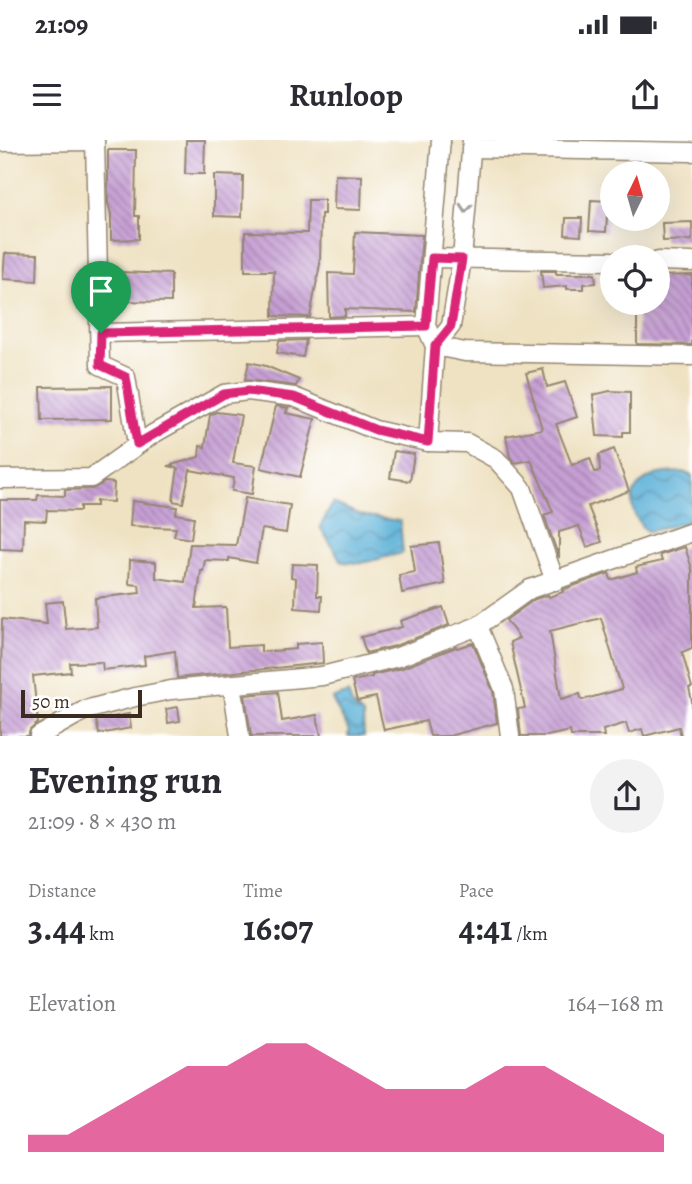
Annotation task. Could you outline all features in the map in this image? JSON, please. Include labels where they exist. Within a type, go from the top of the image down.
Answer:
[{"type":"street","points":[[428,442],[435,346],[426,326],[441,140]]},
{"type":"street","points":[[0,142],[95,141],[100,365],[126,377],[137,444]]},
{"type":"street","points":[[435,346],[451,326],[462,259],[471,144],[692,152]]},
{"type":"street","points":[[432,258],[600,261]]},
{"type":"street","points":[[670,261],[692,262]]},
{"type":"street","points":[[101,333],[426,326]]},
{"type":"street","points":[[435,346],[465,352],[692,356]]},
{"type":"street","points":[[0,479],[91,478],[137,444],[224,394],[248,391],[294,397],[376,430],[428,442],[467,443],[496,459],[522,488],[555,582]]},
{"type":"street","points":[[38,736],[85,709],[171,690],[344,673],[398,657],[478,626],[530,589],[692,532]]},
{"type":"street","points":[[478,626],[505,690],[510,736]]},
{"type":"street","points":[[232,684],[240,736]]},
{"type":"water","points":[[683,472],[692,476],[692,521],[647,532],[633,510],[636,489],[653,475]]},
{"type":"water","points":[[333,503],[360,515],[400,521],[403,553],[362,563],[342,562],[320,527]]},
{"type":"water","points":[[348,693],[352,705],[363,715],[364,736],[348,736],[349,731],[332,699]]},
{"type":"building","points":[[186,140],[205,140],[204,174],[185,174]]},
{"type":"building","points":[[108,150],[136,150],[135,216],[139,216],[139,239],[111,240]]},
{"type":"building","points":[[214,175],[243,176],[242,217],[214,216]]},
{"type":"building","points":[[335,175],[362,176],[361,210],[334,209]]},
{"type":"building","points":[[308,200],[324,200],[324,214],[321,214],[320,264],[310,317],[273,316],[274,271],[245,271],[245,232],[307,233]]},
{"type":"building","points":[[591,200],[600,201],[600,231],[606,232],[589,231]]},
{"type":"building","points":[[566,218],[582,218],[581,236],[565,235]]},
{"type":"building","points":[[692,222],[692,240],[663,241],[662,231],[670,231],[670,223]]},
{"type":"building","points":[[355,232],[422,235],[416,312],[345,309],[345,316],[329,317],[328,273],[353,274]]},
{"type":"building","points":[[5,253],[38,254],[37,281],[3,279]]},
{"type":"building","points":[[541,271],[556,271],[556,274],[595,274],[596,283],[584,284],[584,289],[567,289],[567,286],[543,288]]},
{"type":"building","points":[[118,272],[171,274],[171,302],[117,301]]},
{"type":"building","points":[[692,275],[692,345],[637,344],[637,315],[670,315],[670,276]]},
{"type":"building","points":[[306,340],[303,357],[277,353],[279,341]]},
{"type":"building","points":[[249,362],[299,380],[296,386],[245,380]]},
{"type":"building","points":[[543,369],[547,387],[565,382],[577,417],[556,424],[572,465],[590,458],[595,472],[600,471],[599,455],[614,449],[629,491],[588,506],[602,542],[587,547],[579,526],[559,532],[559,558],[544,515],[553,512],[531,460],[515,463],[510,457],[506,436],[542,429],[526,373]]},
{"type":"building","points":[[112,386],[112,419],[42,420],[41,387]]},
{"type":"building","points":[[610,391],[630,392],[630,432],[623,432],[623,437],[597,436],[593,395]]},
{"type":"building","points":[[276,406],[288,408],[286,413],[315,419],[300,477],[261,468]]},
{"type":"building","points":[[216,412],[241,415],[233,463],[256,466],[252,494],[232,491],[234,478],[190,470],[183,503],[173,501],[178,468],[168,466],[199,457],[200,446],[205,447],[210,415]]},
{"type":"building","points":[[394,451],[414,454],[410,481],[390,478]]},
{"type":"building","points":[[105,482],[114,483],[113,502],[96,501],[96,506],[80,506],[80,511],[47,510],[46,521],[24,520],[23,550],[0,549],[0,500],[37,500],[38,495],[65,496],[65,490],[92,489]]},
{"type":"building","points":[[245,498],[290,505],[286,533],[262,529],[256,563],[229,558],[229,561],[205,560],[196,608],[226,607],[228,647],[261,645],[261,652],[296,649],[296,644],[322,642],[323,663],[177,678],[175,651],[144,656],[145,665],[103,670],[102,662],[70,663],[71,672],[33,676],[38,723],[28,736],[0,736],[2,619],[47,624],[45,603],[63,601],[66,629],[97,627],[95,598],[140,593],[139,585],[129,584],[130,560],[156,562],[156,578],[185,582],[190,544],[236,545]]},
{"type":"building","points":[[132,501],[177,507],[176,514],[194,517],[191,539],[174,536],[176,528],[130,526]]},
{"type":"building","points":[[439,543],[445,584],[402,593],[399,575],[415,572],[411,546]]},
{"type":"building","points":[[685,547],[692,569],[692,648],[682,652],[692,687],[689,688],[692,701],[692,736],[681,736],[679,727],[644,736],[642,729],[629,733],[626,723],[603,730],[604,736],[571,736],[570,731],[547,736],[521,736],[518,709],[525,708],[510,642],[519,638],[506,620],[535,599],[548,595],[549,597],[609,573],[611,580],[637,572],[636,567],[662,561],[660,555]],"holes":[[[601,618],[622,689],[582,700],[580,694],[561,699],[550,631]]]},
{"type":"building","points":[[292,564],[318,565],[317,596],[322,596],[321,610],[295,608],[296,578],[291,577]]},
{"type":"building","points":[[443,607],[449,625],[395,646],[366,653],[361,637],[402,627],[400,621]]},
{"type":"building","points":[[473,643],[493,691],[497,723],[449,736],[430,736],[426,721],[384,730],[376,697],[357,701],[352,681],[402,668]]},
{"type":"building","points":[[278,692],[282,721],[317,715],[321,736],[251,736],[245,695]]},
{"type":"building","points":[[178,707],[180,721],[168,723],[166,709]]},
{"type":"building","points":[[129,714],[131,728],[99,734],[96,720]]},
{"type":"route","points":[[432,258],[462,259],[451,326],[435,346],[428,442],[376,430],[294,397],[248,391],[224,394],[137,444],[126,377],[100,365],[101,333],[426,326],[432,258]]}]
